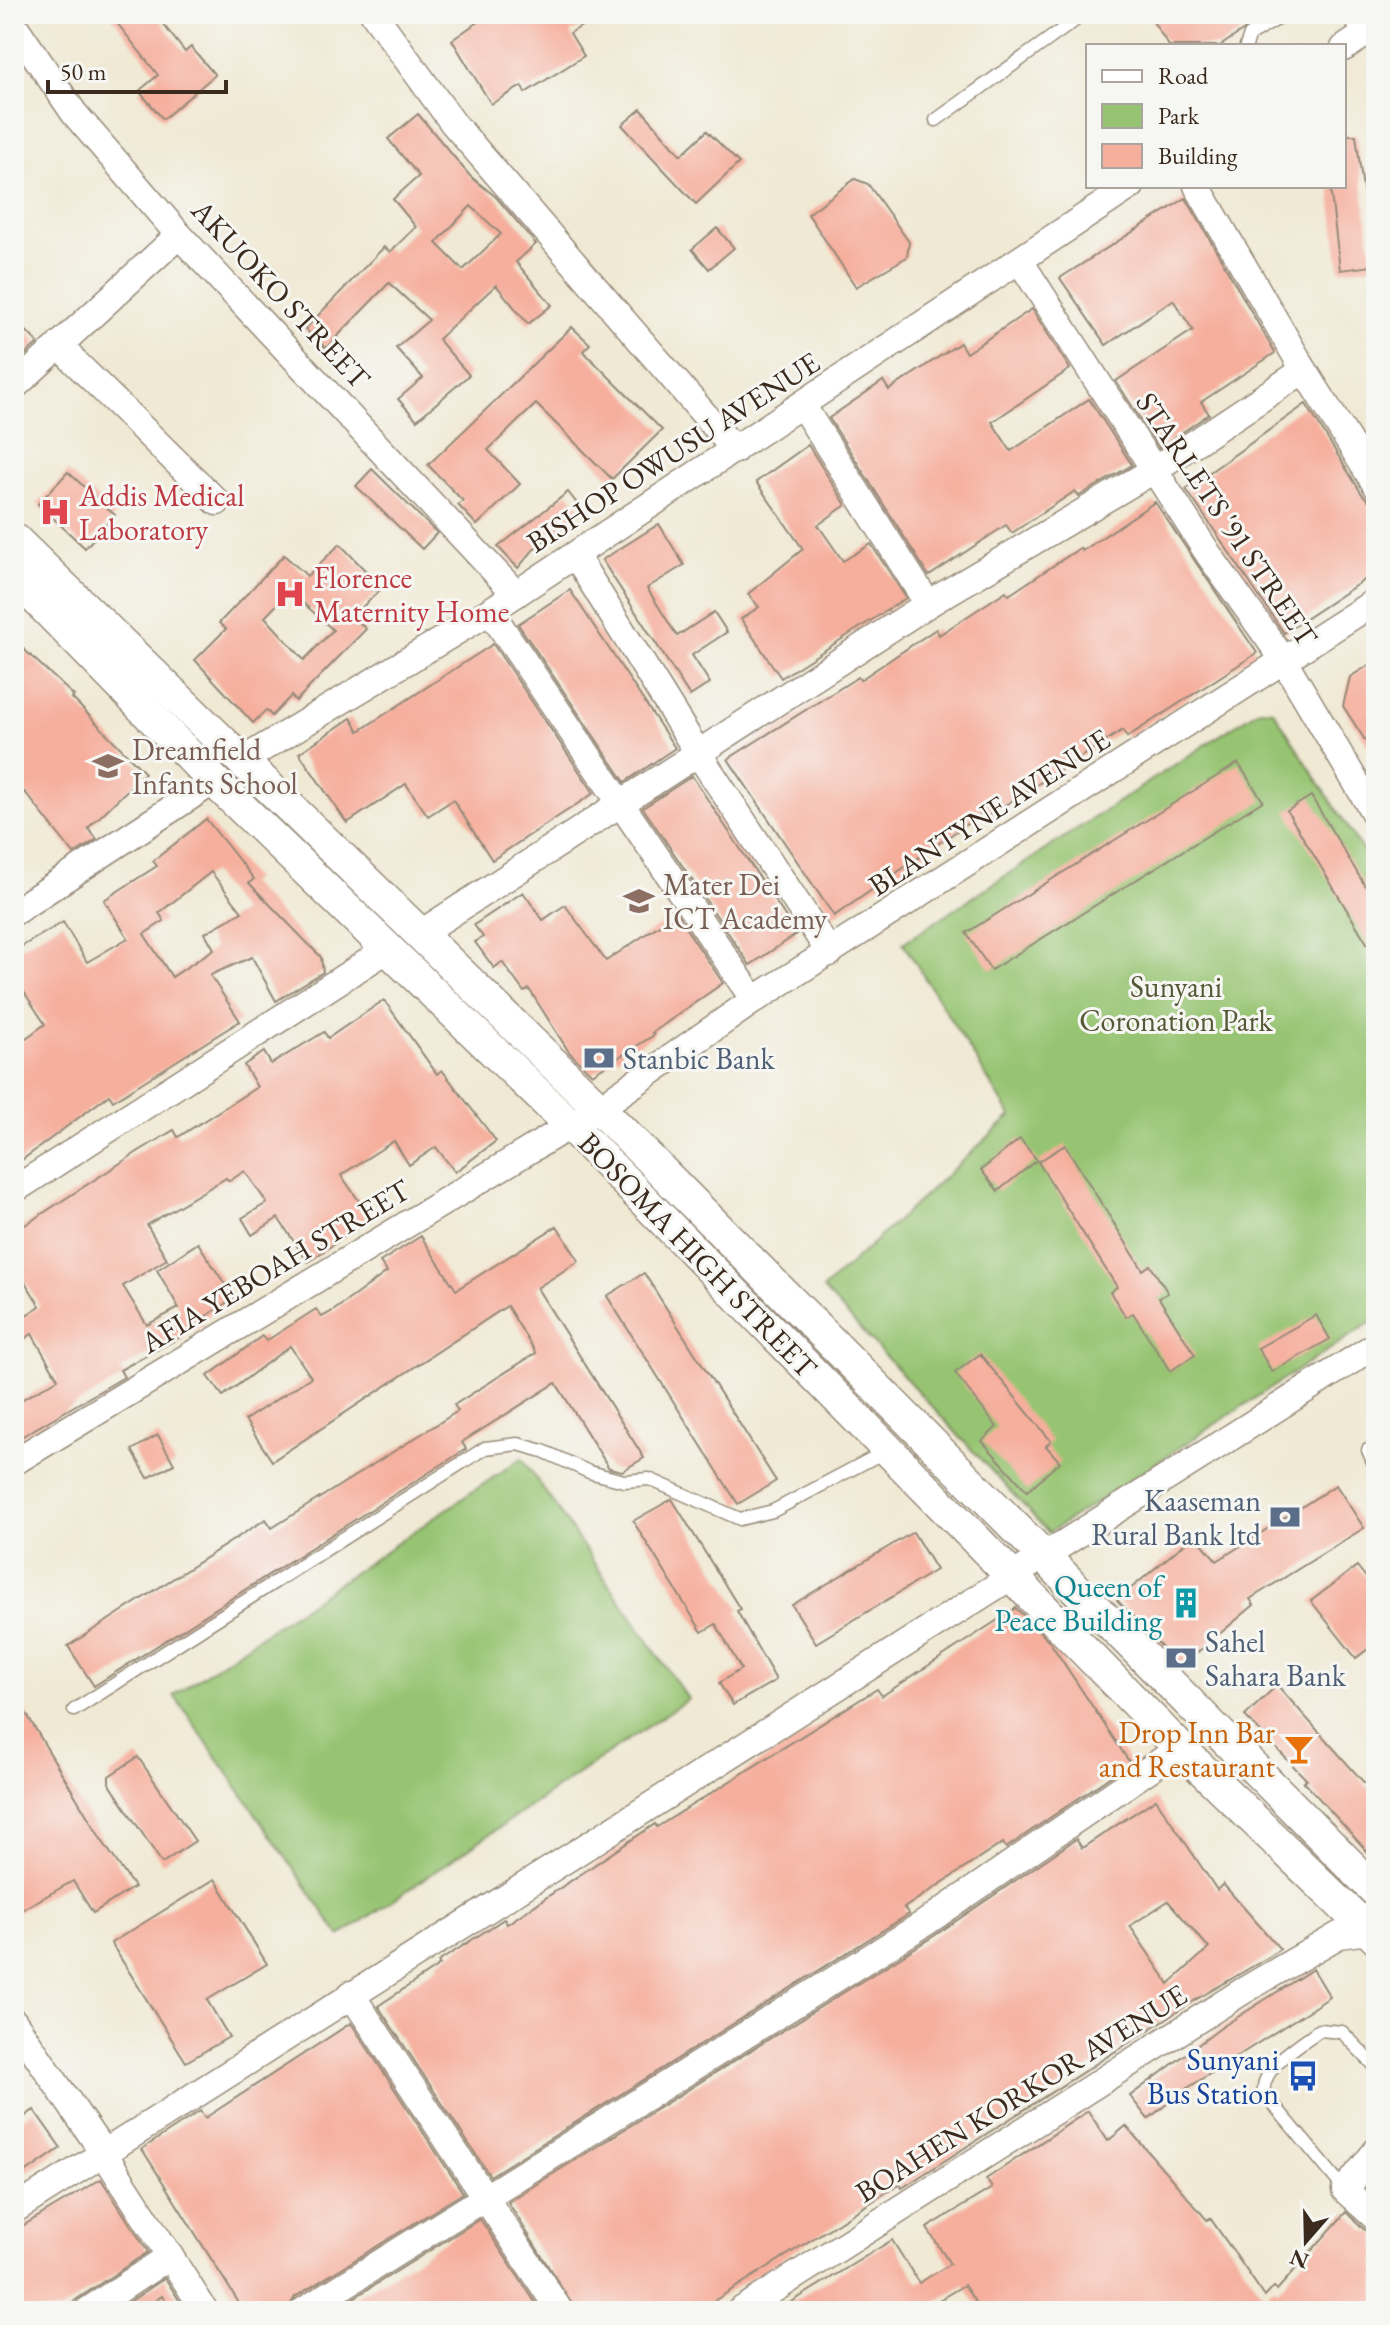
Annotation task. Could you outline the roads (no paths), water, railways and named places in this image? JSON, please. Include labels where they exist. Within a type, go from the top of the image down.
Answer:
[{"type":"street","points":[[374,14],[453,123],[735,450]]},
{"type":"street","name":"AKUOKO STREET","points":[[14,25],[74,113],[179,235],[516,594]]},
{"type":"street","name":"BISHOP OWUSU AVENUE","points":[[243,760],[490,611],[1128,188]]},
{"type":"street","points":[[1198,188],[1304,370],[1376,485]]},
{"type":"street","points":[[14,387],[179,235]]},
{"type":"street","name":"STARLETS '91 STREET","points":[[1020,261],[1154,470],[1283,659],[1376,816]]},
{"type":"street","points":[[61,343],[72,359],[217,502]]},
{"type":"street","points":[[418,935],[928,604],[1154,470],[1304,370]]},
{"type":"street","points":[[802,405],[928,604]]},
{"type":"street","name":"BOSOMA HIGH STREET","points":[[14,539],[599,1108],[1043,1556],[1366,1919]]},
{"type":"street","points":[[575,555],[698,753],[830,953]]},
{"type":"street","name":"BOSOMA HIGH STREET","points":[[14,576],[214,781],[569,1124],[1180,1748],[1366,1919]]},
{"type":"street","name":"BLANTYNE AVENUE","points":[[599,1108],[754,1000],[1376,601]]},
{"type":"street","points":[[490,611],[754,1000]]},
{"type":"street","points":[[14,912],[214,781]]},
{"type":"street","points":[[14,1190],[388,949]]},
{"type":"street","name":"AFIA YEBOAH STREET","points":[[14,1462],[599,1108]]},
{"type":"street","points":[[14,2210],[1043,1556],[1374,1352]]},
{"type":"street","points":[[303,2311],[925,1923],[1180,1748]]},
{"type":"street","name":"BOAHEN KORKOR AVENUE","points":[[740,2311],[1049,2111],[1366,1919]]},
{"type":"street","points":[[351,1994],[560,2311]]},
{"type":"street","points":[[14,2022],[103,2152],[205,2311]]},
{"type":"street","points":[[1376,2151],[1345,2190],[1376,2218]]},
{"type":"street","points":[[87,2311],[170,2256]]},
{"type":"lane","points":[[936,120],[1084,14]]},
{"type":"lane","points":[[1247,44],[1250,35],[1286,14]]},
{"type":"lane","points":[[1347,14],[1360,37]]},
{"type":"lane","points":[[74,1710],[485,1448],[518,1444],[543,1451],[589,1472],[624,1481],[649,1479],[740,1519],[773,1511],[889,1450]]},
{"type":"lane","points":[[1368,1450],[1376,1469]]},
{"type":"lane","points":[[1345,2190],[1264,2093],[1262,2083],[1270,2070],[1319,2030],[1342,2032],[1376,2067]]},
{"type":"place","name":"Addis Medical Laboratory","points":[[55,512]]},
{"type":"place","name":"Florence Maternity Home","points":[[290,594]]},
{"type":"place","name":"Dreamfield Infants School","points":[[108,766]]},
{"type":"place","name":"Mater Dei ICT Academy","points":[[639,901]]},
{"type":"place","name":"Stanbic Bank","points":[[599,1058]]},
{"type":"place","name":"Kaaseman Rural Bank ltd","points":[[1285,1517]]},
{"type":"place","name":"Queen of Peace Building","points":[[1186,1603]]},
{"type":"place","name":"Sahel Sahara Bank","points":[[1181,1658]]},
{"type":"place","name":"Drop Inn Bar and Restaurant","points":[[1299,1749]]},
{"type":"place","name":"Sunyani Bus Station","points":[[1303,2076]]},
{"type":"park label","name":"Sunyani Coronation Park","points":[[1176,1003]]}]
